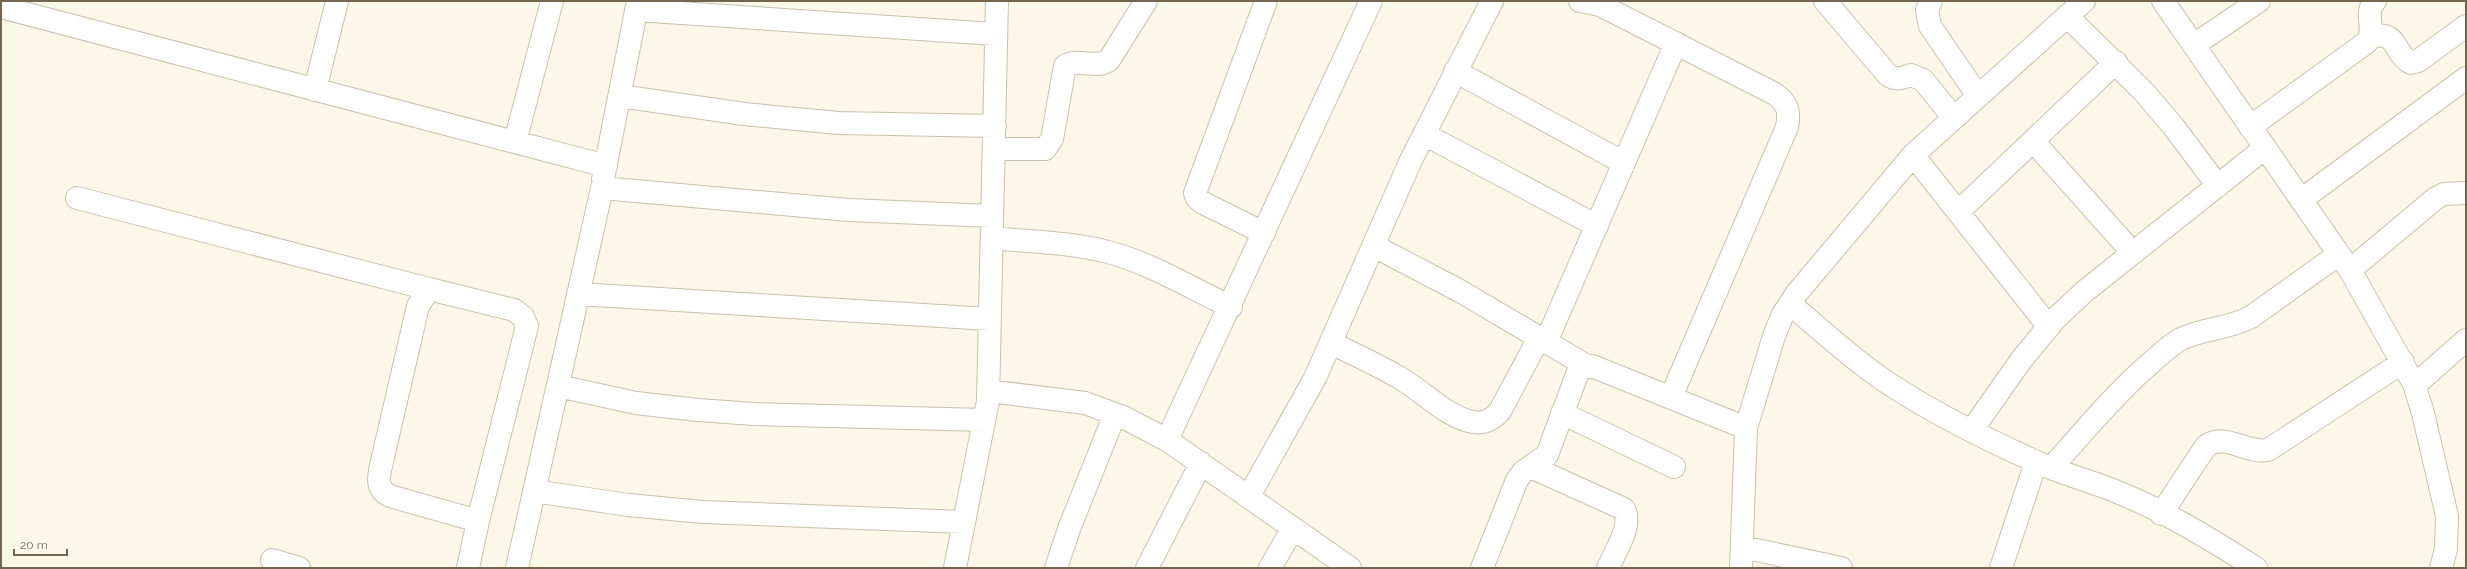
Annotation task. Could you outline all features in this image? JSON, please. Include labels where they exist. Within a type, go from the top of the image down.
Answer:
[{"type":"street","points":[[315,90],[337,1]]},
{"type":"street","points":[[515,142],[552,1]]},
{"type":"street","points":[[955,568],[984,420],[988,391],[995,126],[994,34],[997,1]]},
{"type":"street","points":[[994,149],[1040,150],[1049,145],[1052,139],[1065,66],[1068,64],[1104,64],[1109,60],[1146,1]]},
{"type":"street","points":[[1264,233],[1203,203],[1197,198],[1195,192],[1266,1]]},
{"type":"street","points":[[1167,440],[1231,307],[1371,1]]},
{"type":"street","points":[[1249,496],[1315,378],[1424,134],[1492,1]]},
{"type":"street","points":[[1580,1],[1600,6],[1775,94],[1785,102],[1789,113],[1787,127],[1670,397]]},
{"type":"street","points":[[1825,1],[1888,74],[1893,78],[1899,79],[1911,75],[1923,80],[1954,118]]},
{"type":"street","points":[[1931,1],[1927,10],[1930,26],[1978,96]]},
{"type":"street","points":[[1842,568],[1741,557],[1746,428],[1774,336],[1790,304],[1913,155],[2084,1]]},
{"type":"street","points":[[2163,1],[2345,262],[2403,362],[2414,385],[2423,413],[2447,516],[2446,550],[2441,568]]},
{"type":"street","points":[[2194,46],[2258,1]]},
{"type":"street","points":[[2370,37],[2368,12],[2375,1]]},
{"type":"street","points":[[517,568],[602,188],[637,6],[994,34]]},
{"type":"street","points":[[1,7],[606,166]]},
{"type":"street","points":[[2067,16],[2116,62],[2173,126],[2218,186]]},
{"type":"street","points":[[2250,127],[2370,37],[2383,35],[2389,37],[2411,62],[2418,61],[2466,26]]},
{"type":"street","points":[[1331,343],[1400,378],[1454,413],[1473,422],[1482,422],[1494,418],[1500,411],[1542,340],[1597,226],[1676,43]]},
{"type":"street","points":[[1958,212],[2116,62]]},
{"type":"street","points":[[1455,71],[1624,163]]},
{"type":"street","points":[[2301,200],[2466,78]]},
{"type":"street","points":[[620,96],[744,114],[838,123],[995,126]]},
{"type":"street","points":[[1424,134],[1597,226]]},
{"type":"street","points":[[2033,141],[2133,253]]},
{"type":"street","points":[[1972,430],[2022,359],[2049,327],[2085,290],[2265,148]]},
{"type":"street","points":[[1913,155],[2049,327]]},
{"type":"street","points":[[602,188],[849,210],[992,216]]},
{"type":"street","points":[[2008,565],[2044,465],[2122,389],[2163,352],[2181,339],[2236,325],[2345,262],[2436,198],[2444,194],[2466,193]]},
{"type":"street","points":[[77,198],[514,310],[523,317],[527,326],[478,521],[468,568]]},
{"type":"street","points":[[992,238],[1078,245],[1109,252],[1143,265],[1231,307]]},
{"type":"street","points":[[1374,246],[1460,291],[1586,366],[1592,366],[1746,428]]},
{"type":"street","points":[[429,289],[418,306],[380,470],[380,487],[383,493],[390,496],[478,521]]},
{"type":"street","points":[[578,294],[990,319]]},
{"type":"street","points":[[1790,304],[1860,362],[1900,392],[1972,430],[2044,465],[2116,492],[2161,514],[2220,545],[2256,568]]},
{"type":"street","points":[[2414,385],[2466,340]]},
{"type":"street","points":[[2161,514],[2206,446],[2212,442],[2223,440],[2255,451],[2268,450],[2403,362]]},
{"type":"street","points":[[1482,568],[1517,480],[1523,472],[1547,455],[1578,372],[1586,366]]},
{"type":"street","points":[[558,386],[636,403],[698,410],[754,414],[984,420]]},
{"type":"street","points":[[988,391],[1085,403],[1115,414],[1167,440],[1350,568]]},
{"type":"street","points":[[1562,413],[1674,468]]},
{"type":"street","points":[[1056,568],[1069,528],[1115,414]]},
{"type":"street","points":[[1147,568],[1201,463]]},
{"type":"street","points":[[1531,467],[1624,509],[1627,515],[1627,524],[1608,568]]},
{"type":"street","points":[[534,491],[628,505],[703,512],[964,522]]},
{"type":"street","points":[[1270,568],[1293,528]]},
{"type":"street","points":[[272,560],[299,568]]}]
